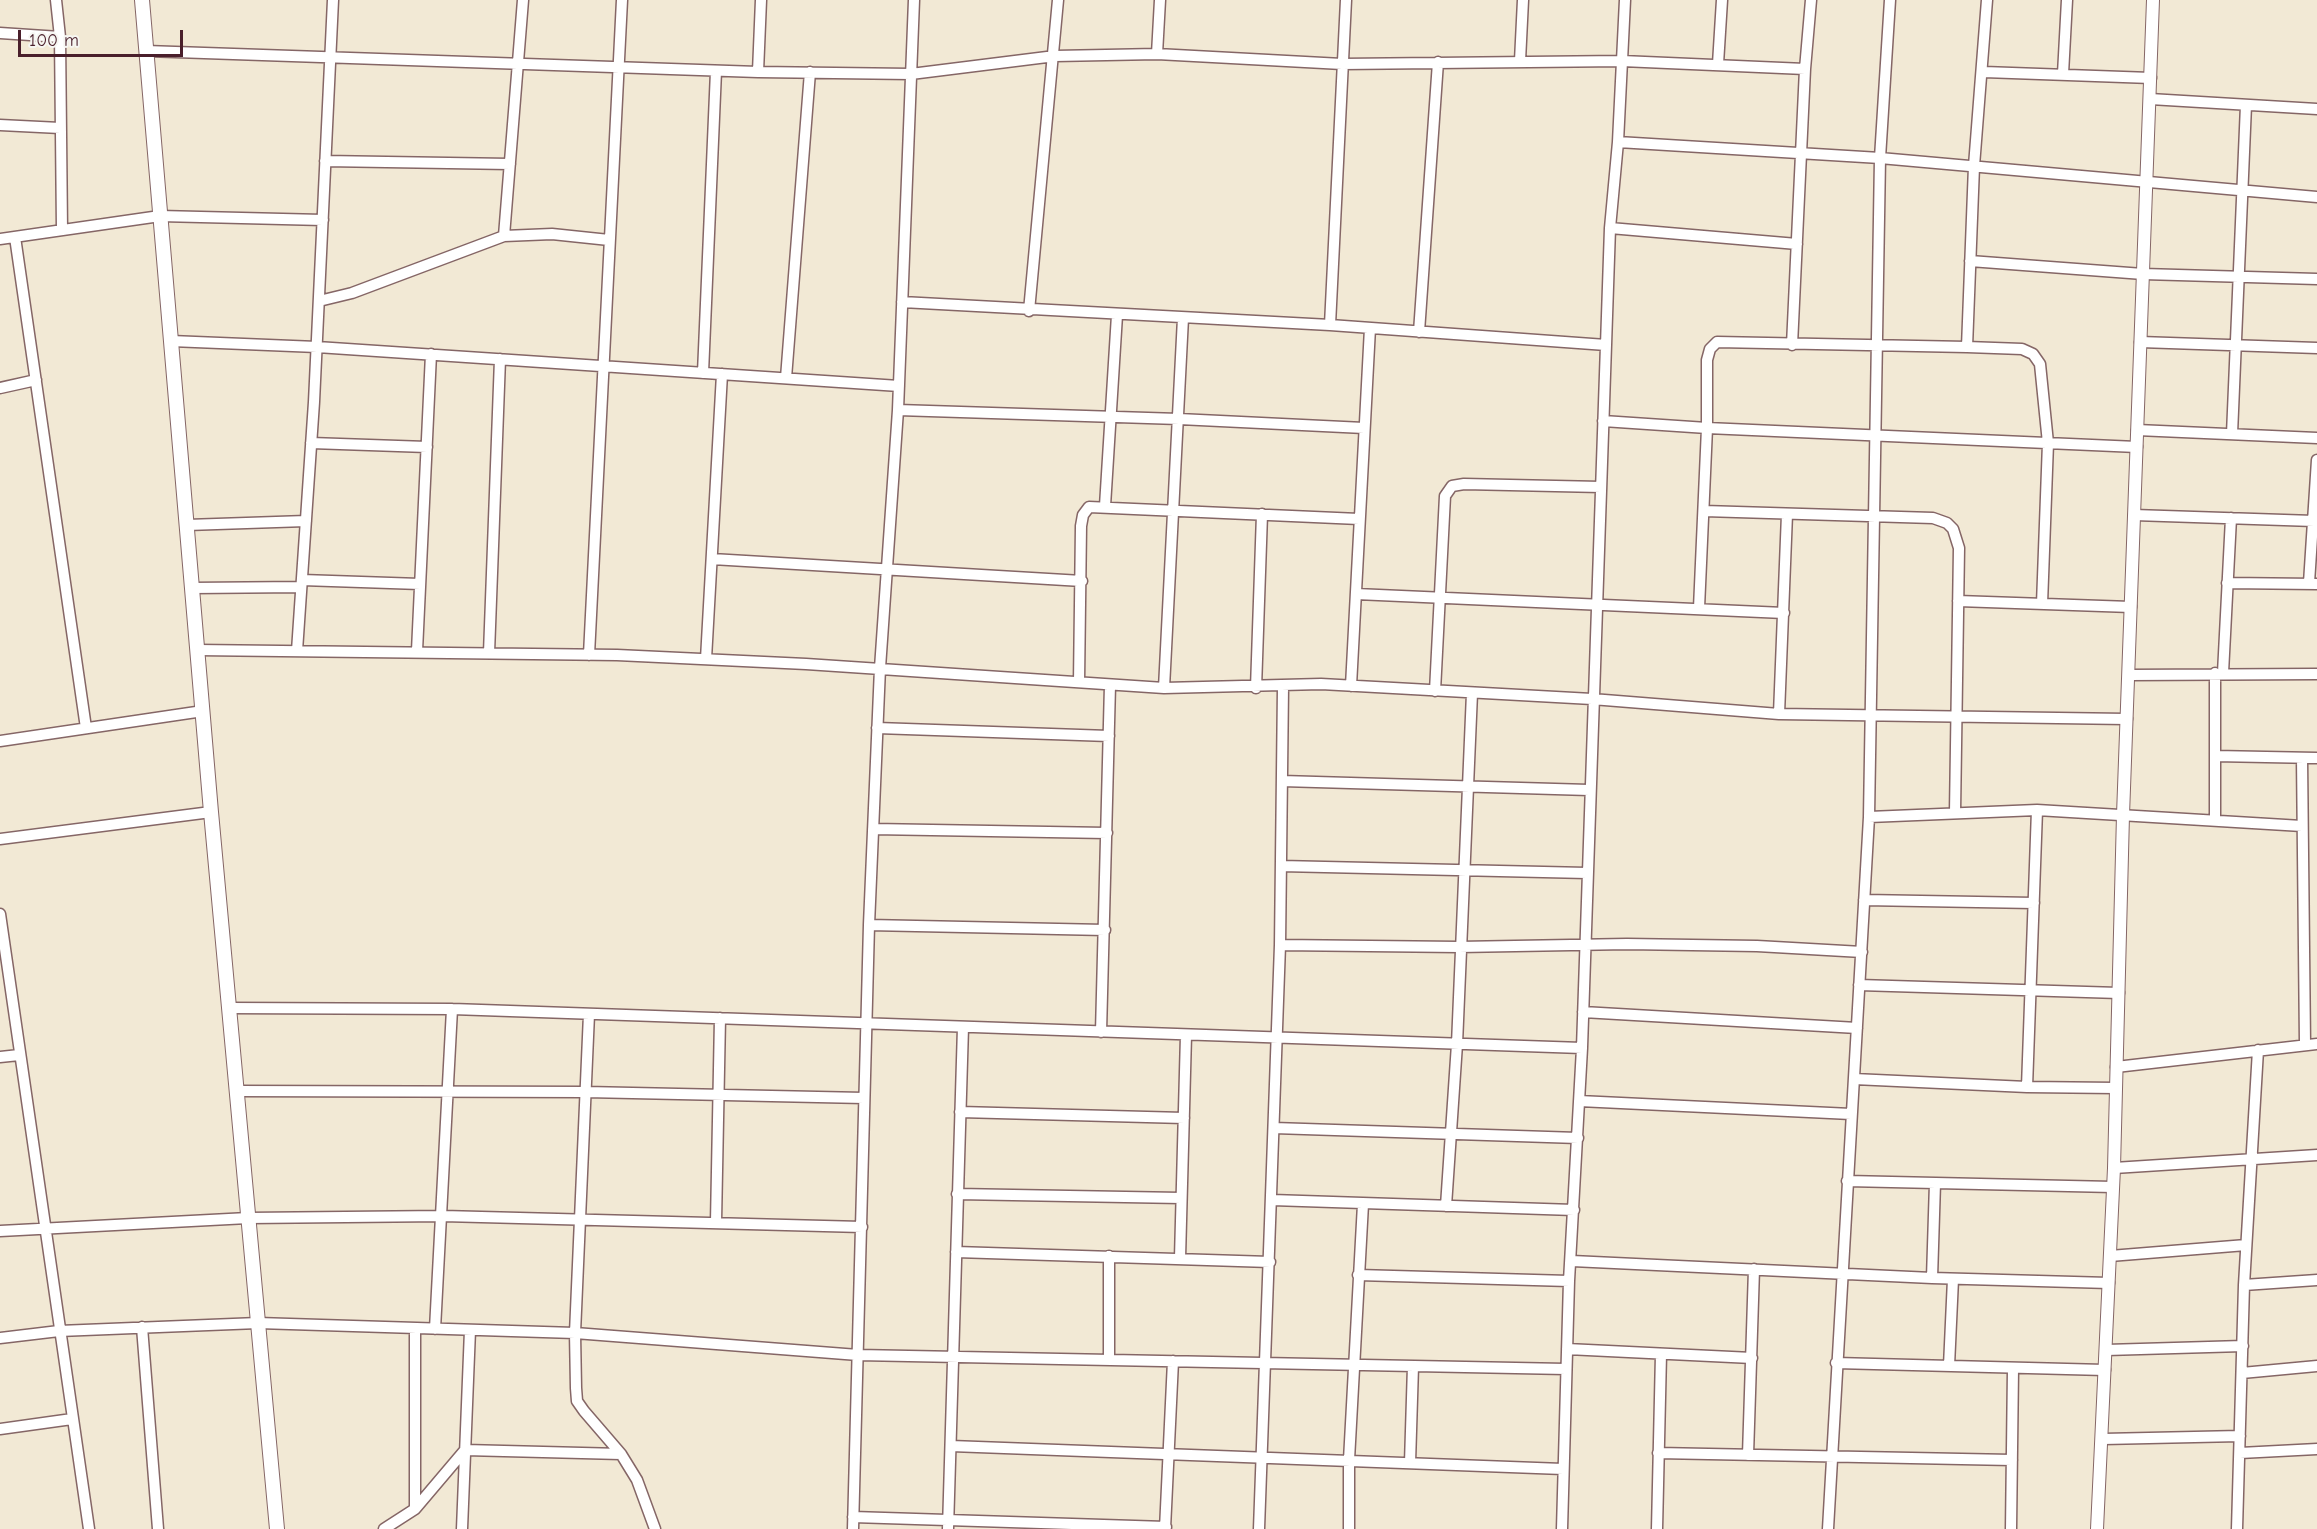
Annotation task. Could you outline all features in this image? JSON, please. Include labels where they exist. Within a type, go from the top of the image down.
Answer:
[{"type":"main road","points":[[142,0],[197,650],[277,1529]]},
{"type":"street","points":[[57,0],[60,37],[62,230]]},
{"type":"street","points":[[297,651],[317,347],[333,0]]},
{"type":"street","points":[[504,236],[519,64],[522,0]]},
{"type":"street","points":[[589,655],[622,0]]},
{"type":"street","points":[[758,72],[761,0]]},
{"type":"street","points":[[853,1529],[869,925],[880,668],[898,410],[914,0]]},
{"type":"street","points":[[1029,310],[1055,56],[1058,0]]},
{"type":"street","points":[[1157,54],[1160,0]]},
{"type":"street","points":[[1330,325],[1346,0]]},
{"type":"street","points":[[1520,61],[1523,0]]},
{"type":"street","points":[[1562,1529],[1569,1281],[1572,1261],[1582,1048],[1592,699],[1610,228],[1618,142],[1625,0]]},
{"type":"street","points":[[1718,64],[1722,0]]},
{"type":"street","points":[[1792,345],[1805,69],[1811,0]]},
{"type":"street","points":[[1828,1529],[1869,817],[1880,158],[1890,0]]},
{"type":"street","points":[[1967,347],[1974,166],[1984,72],[1988,0]]},
{"type":"street","points":[[2063,74],[2067,0]]},
{"type":"street","points":[[2097,1529],[2114,1168],[2123,815],[2153,0]]},
{"type":"street","points":[[0,33],[60,37]]},
{"type":"street","points":[[146,51],[716,71],[911,74],[1055,56],[1157,54],[1342,64],[1622,62],[1805,69]]},
{"type":"street","points":[[1419,332],[1438,62]]},
{"type":"street","points":[[703,373],[716,71]]},
{"type":"street","points":[[786,378],[810,72]]},
{"type":"street","points":[[1984,72],[2151,78]]},
{"type":"street","points":[[2150,99],[2317,109]]},
{"type":"street","points":[[2232,434],[2246,105]]},
{"type":"street","points":[[0,125],[60,128]]},
{"type":"street","points":[[1618,142],[1880,158],[2317,197]]},
{"type":"street","points":[[326,161],[510,164]]},
{"type":"street","points":[[0,239],[160,216],[323,220]]},
{"type":"street","points":[[1610,228],[1797,244]]},
{"type":"street","points":[[319,301],[352,294],[504,236],[552,234],[609,240]]},
{"type":"street","points":[[15,237],[86,728]]},
{"type":"street","points":[[1970,261],[2143,274],[2317,279]]},
{"type":"street","points":[[902,302],[1330,325],[1606,345]]},
{"type":"street","points":[[1105,507],[1117,315]]},
{"type":"street","points":[[1164,688],[1175,510],[1183,318]]},
{"type":"street","points":[[1351,686],[1370,328]]},
{"type":"street","points":[[171,341],[431,354],[899,386]]},
{"type":"street","points":[[1699,608],[1707,428],[1707,360],[1710,349],[1717,342],[2022,349],[2033,354],[2040,364],[2048,443],[2042,604]]},
{"type":"street","points":[[2140,342],[2317,348]]},
{"type":"street","points":[[417,651],[431,354]]},
{"type":"street","points":[[489,653],[500,359]]},
{"type":"street","points":[[706,659],[722,374]]},
{"type":"street","points":[[0,388],[36,380]]},
{"type":"street","points":[[898,410],[1179,419],[1364,428]]},
{"type":"street","points":[[1603,421],[1707,428],[2137,447]]},
{"type":"street","points":[[2137,430],[2317,438]]},
{"type":"street","points":[[311,443],[427,447]]},
{"type":"street","points":[[2227,583],[2313,583],[2317,460]]},
{"type":"street","points":[[1435,691],[1445,496],[1452,486],[1464,484],[1601,487]]},
{"type":"street","points":[[1079,682],[1083,515],[1089,507],[1359,519]]},
{"type":"street","points":[[1704,511],[1933,518],[1947,523],[1953,530],[1959,548],[1955,812]]},
{"type":"street","points":[[1256,688],[1262,514]]},
{"type":"street","points":[[1779,714],[1787,514]]},
{"type":"street","points":[[2134,515],[2314,521]]},
{"type":"street","points":[[2215,819],[2219,673],[2231,518]]},
{"type":"street","points":[[187,525],[306,521]]},
{"type":"street","points":[[711,559],[1082,581]]},
{"type":"street","points":[[192,588],[302,583],[420,584]]},
{"type":"street","points":[[1356,594],[1784,613]]},
{"type":"street","points":[[1958,601],[2131,607]]},
{"type":"street","points":[[197,650],[417,651],[706,659],[880,668],[1164,688],[1351,686],[1592,699],[1779,714],[2127,719]]},
{"type":"street","points":[[2129,675],[2219,673],[2317,675]]},
{"type":"street","points":[[1101,1032],[1110,685]]},
{"type":"street","points":[[1259,1529],[1278,1039],[1283,687]]},
{"type":"street","points":[[1446,1206],[1457,1044],[1459,947],[1472,693]]},
{"type":"street","points":[[0,741],[203,711]]},
{"type":"street","points":[[877,728],[1109,736]]},
{"type":"street","points":[[2215,756],[2317,758]]},
{"type":"street","points":[[2302,758],[2305,1044]]},
{"type":"street","points":[[1282,781],[1589,790]]},
{"type":"street","points":[[1869,817],[2037,810],[2302,826]]},
{"type":"street","points":[[2027,1088],[2037,810]]},
{"type":"street","points":[[0,839],[212,812]]},
{"type":"street","points":[[873,829],[1107,833]]},
{"type":"street","points":[[1281,866],[1587,873]]},
{"type":"street","points":[[1864,900],[2034,903]]},
{"type":"street","points":[[0,914],[2,942],[89,1529]]},
{"type":"street","points":[[869,925],[1105,930]]},
{"type":"street","points":[[1280,945],[1459,947],[1627,944],[1745,946],[1862,952]]},
{"type":"street","points":[[1859,985],[2119,993]]},
{"type":"street","points":[[229,1008],[452,1009],[1582,1048]]},
{"type":"street","points":[[435,1329],[443,1216],[452,1009]]},
{"type":"street","points":[[1583,1012],[1857,1028]]},
{"type":"street","points":[[589,1014],[575,1333],[577,1401],[621,1455],[637,1480],[655,1529]]},
{"type":"street","points":[[716,1222],[720,1018]]},
{"type":"street","points":[[948,1524],[963,1027]]},
{"type":"street","points":[[1180,1258],[1186,1035]]},
{"type":"street","points":[[2116,1067],[2317,1044]]},
{"type":"street","points":[[2236,1529],[2244,1285],[2258,1050]]},
{"type":"street","points":[[0,1057],[19,1055]]},
{"type":"street","points":[[1854,1079],[2027,1088],[2116,1088]]},
{"type":"street","points":[[237,1091],[586,1092],[864,1098]]},
{"type":"street","points":[[1579,1101],[1851,1114]]},
{"type":"street","points":[[960,1112],[1184,1118]]},
{"type":"street","points":[[1274,1128],[1578,1138]]},
{"type":"street","points":[[2114,1168],[2317,1155]]},
{"type":"street","points":[[1847,1181],[2113,1187]]},
{"type":"street","points":[[1932,1278],[1935,1183]]},
{"type":"street","points":[[957,1194],[1181,1198]]},
{"type":"street","points":[[1272,1200],[1574,1210]]},
{"type":"street","points":[[1348,1529],[1349,1460],[1363,1204]]},
{"type":"street","points":[[0,1231],[248,1218],[443,1216],[862,1227]]},
{"type":"street","points":[[2110,1256],[2246,1245]]},
{"type":"street","points":[[956,1252],[1270,1262]]},
{"type":"street","points":[[1109,1256],[1109,1360]]},
{"type":"street","points":[[1572,1261],[1953,1279],[2109,1282]]},
{"type":"street","points":[[1748,1455],[1754,1269]]},
{"type":"street","points":[[1358,1275],[1569,1281]]},
{"type":"street","points":[[1949,1366],[1953,1279]]},
{"type":"street","points":[[2244,1285],[2317,1280]]},
{"type":"street","points":[[0,1338],[59,1330],[258,1323],[575,1333],[858,1355],[1566,1369]]},
{"type":"street","points":[[142,1328],[158,1529]]},
{"type":"street","points":[[415,1328],[415,1509]]},
{"type":"street","points":[[462,1529],[470,1330]]},
{"type":"street","points":[[2106,1350],[2243,1346]]},
{"type":"street","points":[[1567,1349],[1752,1358]]},
{"type":"street","points":[[1657,1529],[1661,1354]]},
{"type":"street","points":[[853,1516],[948,1524],[1166,1528],[1173,1361]]},
{"type":"street","points":[[1836,1363],[2105,1370]]},
{"type":"street","points":[[1410,1463],[1413,1366]]},
{"type":"street","points":[[2242,1373],[2317,1366]]},
{"type":"street","points":[[2011,1529],[2013,1369]]},
{"type":"street","points":[[0,1429],[72,1419]]},
{"type":"street","points":[[2103,1439],[2240,1436]]},
{"type":"street","points":[[951,1446],[1563,1469]]},
{"type":"street","points":[[2240,1454],[2317,1449]]},
{"type":"street","points":[[465,1450],[621,1455]]},
{"type":"street","points":[[384,1529],[415,1509],[465,1450]]},
{"type":"street","points":[[1658,1453],[2012,1460]]}]
